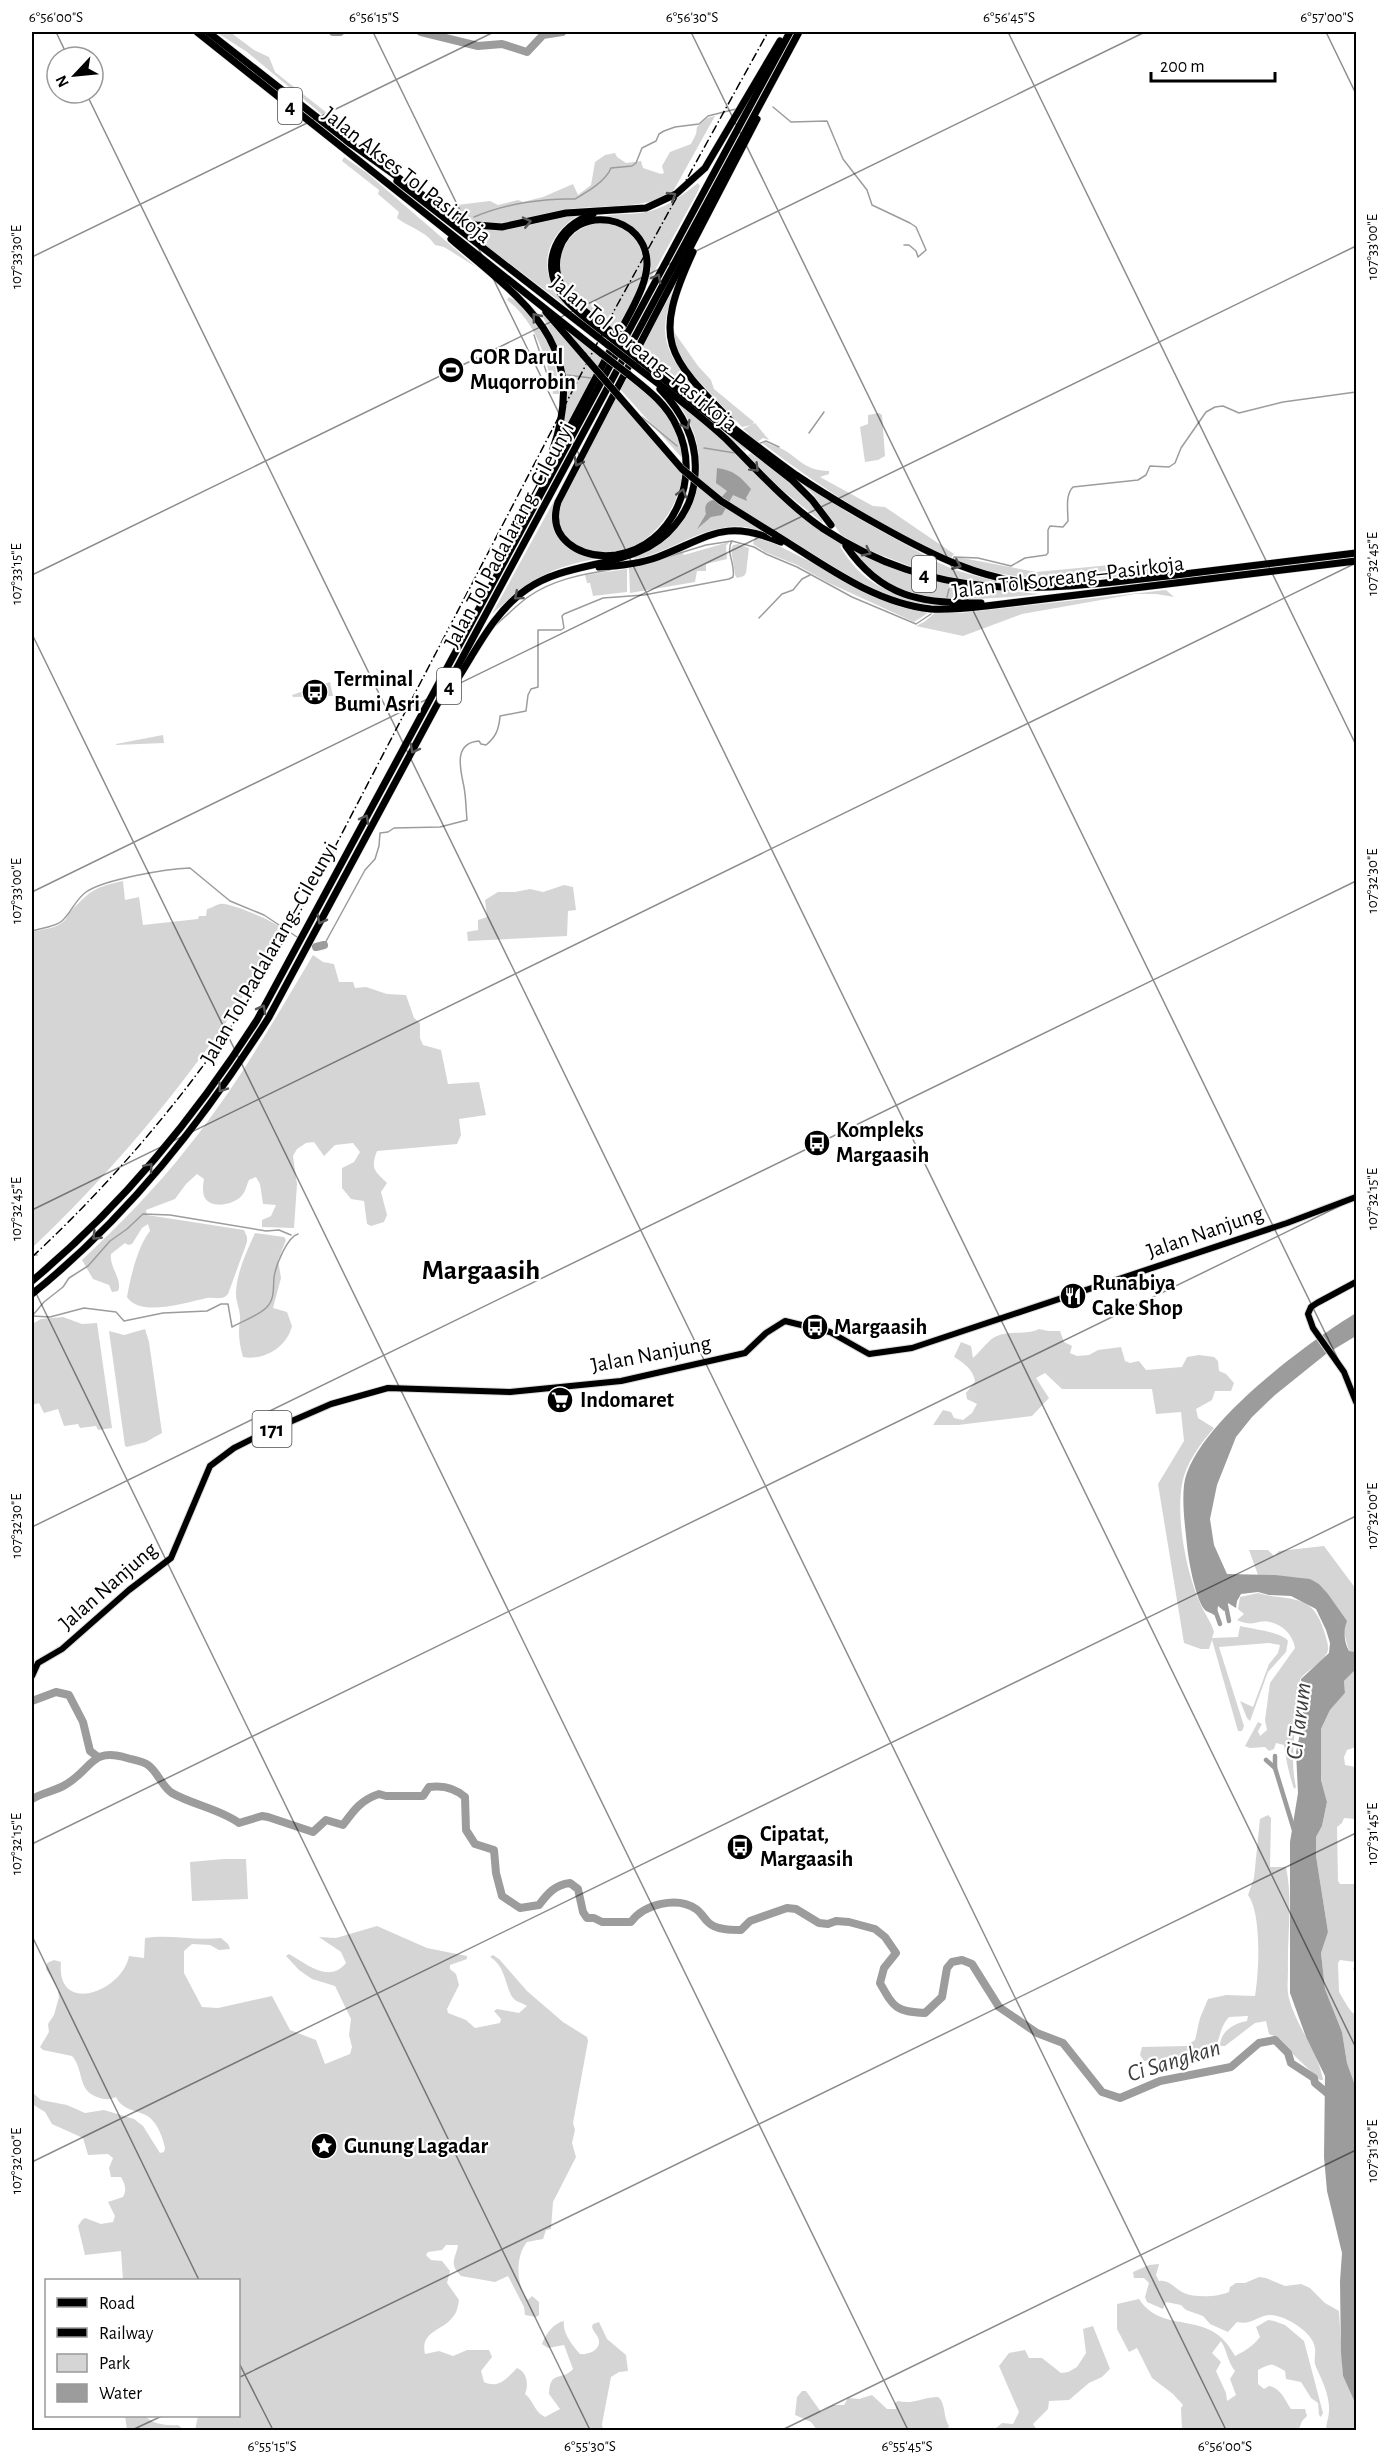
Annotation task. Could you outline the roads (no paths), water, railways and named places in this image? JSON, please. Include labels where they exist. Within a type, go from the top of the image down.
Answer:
[{"type":"highway","name":"Jalan Akses Tol Pasirkoja","points":[[196,32],[383,180],[513,277]]},
{"type":"highway","name":"Jalan Akses Tol Pasirkoja","points":[[208,32],[347,141],[513,277]]},
{"type":"highway","points":[[347,141],[445,211],[470,223],[502,226],[566,213],[641,209],[659,203],[682,190],[695,179],[714,154],[754,82],[788,32]]},
{"type":"highway","name":"Jalan Tol Padalarang–Cileunyi","points":[[32,1281],[121,1199],[189,1120],[224,1073],[257,1020],[788,32]]},
{"type":"highway","name":"Jalan Tol Padalarang–Cileunyi","points":[[32,1294],[127,1206],[177,1149],[236,1069],[269,1017],[799,32]]},
{"type":"highway","points":[[513,277],[603,354],[628,374],[660,402],[678,427],[687,457],[685,486],[673,515],[651,540],[621,554],[593,554],[574,547],[561,536],[555,517],[558,502],[723,187],[783,63]]},
{"type":"highway","points":[[383,180],[520,299],[539,319],[549,334],[560,365],[563,405],[557,435],[535,490]]},
{"type":"highway","points":[[723,187],[681,280],[670,315],[669,337],[681,365],[743,437],[794,478],[893,534],[958,566],[1017,582],[1084,585]]},
{"type":"highway","points":[[608,332],[563,296],[554,280],[552,260],[557,241],[572,224],[593,214],[616,211]]},
{"type":"highway","points":[[432,717],[509,603],[540,580],[570,570],[626,558],[651,546],[678,522],[692,495],[696,463],[694,446],[687,425],[671,401],[637,361],[608,332],[567,293],[560,281],[557,267],[560,246],[567,235],[582,224],[600,219],[616,221],[637,236],[646,254],[646,273],[632,309],[535,490],[461,639]]},
{"type":"highway","name":"Jalan Tol Soreang–Pasirkoja","points":[[513,277],[626,358],[637,361],[726,439],[783,497],[812,520],[850,544],[893,564],[923,574],[961,583],[1000,588],[1044,588],[1356,553]]},
{"type":"highway","name":"Jalan Tol Soreang–Pasirkoja","points":[[513,277],[682,469],[721,501],[775,537],[874,593],[921,607],[960,609],[1356,561]]},
{"type":"highway","points":[[637,361],[764,451],[794,478],[831,525]]},
{"type":"highway","points":[[570,570],[624,565],[659,557],[702,537],[721,531],[747,532],[775,537]]},
{"type":"highway","points":[[846,546],[873,578],[890,589],[907,595],[966,603],[1037,599]]},
{"type":"main road","name":"Jalan Nanjung","points":[[32,1676],[38,1663],[62,1649],[129,1590],[171,1558],[210,1466],[234,1448],[332,1404],[388,1388],[510,1392],[621,1380],[739,1355],[749,1351],[779,1324],[789,1321],[830,1332],[869,1354],[918,1347],[1287,1223],[1356,1197]]},
{"type":"main road","points":[[1356,1282],[1311,1307],[1308,1314],[1313,1328],[1349,1382],[1356,1402]]},
{"type":"water","points":[[717,468],[728,470],[751,489],[746,498],[747,501],[733,495],[722,515],[711,517],[697,529],[706,514],[706,504],[719,500],[727,491],[716,483]]},
{"type":"water","points":[[1356,1313],[1356,1336],[1326,1354],[1275,1395],[1252,1417],[1236,1437],[1217,1485],[1210,1519],[1214,1545],[1227,1574],[1275,1575],[1310,1579],[1319,1584],[1347,1621],[1346,1644],[1349,1651],[1356,1652],[1356,1669],[1344,1681],[1345,1693],[1330,1710],[1321,1729],[1321,1780],[1327,1802],[1322,1826],[1316,1837],[1316,1856],[1328,1932],[1321,1953],[1325,1989],[1342,2032],[1347,2063],[1356,2088],[1356,2405],[1343,2376],[1340,2281],[1342,2253],[1327,2191],[1324,2157],[1325,2076],[1306,2037],[1290,1993],[1290,1842],[1298,1793],[1296,1752],[1304,1716],[1301,1679],[1329,1653],[1330,1643],[1316,1609],[1291,1596],[1258,1592],[1241,1594],[1236,1608],[1228,1603],[1228,1609],[1224,1611],[1218,1606],[1217,1613],[1214,1615],[1206,1611],[1199,1599],[1191,1569],[1183,1500],[1184,1485],[1192,1462],[1229,1413],[1283,1365]]},
{"type":"waterway","points":[[333,32],[340,32]]},
{"type":"waterway","points":[[421,32],[478,46],[502,44],[527,52],[543,35],[562,32]]},
{"type":"waterway","points":[[773,107],[791,122],[827,121],[843,159],[867,190],[872,205],[916,227],[926,250],[918,257],[916,251],[909,245],[904,245]]},
{"type":"waterway","points":[[474,217],[524,203],[575,199],[601,182],[611,168],[632,166],[636,163],[642,148],[656,141],[659,134],[664,131],[699,124],[708,116],[736,109]]},
{"type":"waterway","points":[[534,335],[548,377],[552,378]]},
{"type":"waterway","points":[[567,375],[591,378]]},
{"type":"waterway","points":[[953,560],[954,557],[978,558],[1011,566],[1025,558],[1046,555],[1050,526],[1063,527],[1068,521],[1068,498],[1073,487],[1138,480],[1146,475],[1150,466],[1169,467],[1175,463],[1181,448],[1206,412],[1215,407],[1223,406],[1239,413],[1283,402],[1356,392]]},
{"type":"waterway","points":[[809,433],[824,412]]},
{"type":"waterway","points":[[642,417],[677,446]]},
{"type":"waterway","points":[[758,444],[766,441],[779,447]]},
{"type":"waterway","points":[[704,448],[735,453]]},
{"type":"waterway","points":[[641,565],[706,545],[732,541]]},
{"type":"waterway","points":[[324,945],[365,870],[375,859],[380,833],[394,828],[440,827],[467,820],[460,766],[462,752],[470,743],[479,741],[486,745],[496,732],[500,716],[526,711],[528,695],[531,689],[538,687],[538,630],[561,630],[564,628],[562,616],[564,614],[603,598],[644,595],[729,579],[733,577],[734,572],[730,549],[732,541],[754,547],[852,597],[916,624],[931,614]]},
{"type":"waterway","points":[[496,625],[524,600],[547,586],[578,576],[610,570]]},
{"type":"waterway","points":[[759,618],[782,594],[793,590],[802,579],[810,575]]},
{"type":"waterway","points":[[947,597],[949,589]]},
{"type":"waterway","points":[[32,931],[62,921],[82,895],[95,887],[136,876],[190,868],[230,901],[264,915],[297,937]]},
{"type":"waterway","points":[[316,947],[324,945]]},
{"type":"waterway","points":[[33,1315],[44,1302],[63,1287],[69,1278],[88,1266],[110,1241],[143,1214],[170,1215],[266,1231],[279,1230],[291,1235]]},
{"type":"waterway","points":[[32,1316],[50,1317],[84,1308],[116,1312],[124,1321],[163,1313],[207,1311],[221,1304],[228,1304],[232,1327],[269,1305],[280,1259],[290,1240],[298,1234]]},
{"type":"waterway","points":[[32,1255],[37,1255]]},
{"type":"waterway","points":[[1226,1606],[1229,1621]]},
{"type":"waterway","points":[[1215,1610],[1220,1624]]},
{"type":"waterway","points":[[32,1701],[56,1692],[69,1695],[83,1722],[90,1751],[98,1757]]},
{"type":"waterway","name":"Ci Sangkan","points":[[32,1799],[65,1785],[93,1761],[106,1755],[115,1755],[146,1764],[172,1793],[239,1823],[262,1816],[313,1832],[326,1820],[343,1825],[358,1806],[379,1794],[423,1796],[429,1787],[448,1788],[465,1797],[466,1830],[475,1844],[494,1850],[496,1873],[502,1896],[520,1908],[539,1905],[552,1890],[570,1883],[578,1889],[583,1912],[587,1918],[594,1918],[602,1922],[631,1922],[652,1907],[680,1903],[696,1909],[716,1927],[741,1930],[750,1921],[787,1908],[796,1909],[819,1923],[849,1922],[875,1929],[885,1937],[896,1953],[884,1968],[880,1983],[893,2003],[902,2010],[925,2013],[942,1997],[947,1968],[952,1962],[962,1960],[972,1964],[999,2007],[1037,2033],[1063,2043],[1102,2092],[1120,2098],[1160,2081],[1231,2067],[1259,2043],[1275,2040],[1288,2053],[1291,2063],[1314,2078],[1315,2083],[1332,2097]]},
{"type":"waterway","name":"Ci Tarum","points":[[1275,1756],[1275,1768],[1294,1830]]},
{"type":"waterway","name":"Ci Tarum","points":[[1266,1760],[1275,1768]]},
{"type":"railway","points":[[32,1257],[85,1205],[159,1122],[205,1064],[260,980],[313,889],[615,309],[768,32]]},
{"type":"place","name":"GOR Darul Muqorrobin","points":[[451,370]]},
{"type":"place","name":"Terminal Bumi Asri","points":[[315,692]]},
{"type":"place","name":"Kompleks Margaasih","points":[[817,1143]]},
{"type":"place","name":"Runabiya Cake Shop","points":[[1073,1296]]},
{"type":"place","name":"Margaasih","points":[[815,1327]]},
{"type":"place","name":"Indomaret","points":[[560,1400]]},
{"type":"place","name":"Cipatat, Margaasih","points":[[740,1847]]},
{"type":"place","name":"Gunung Lagadar","points":[[324,2146]]},
{"type":"district","name":"Margaasih","points":[[481,1271]]}]
